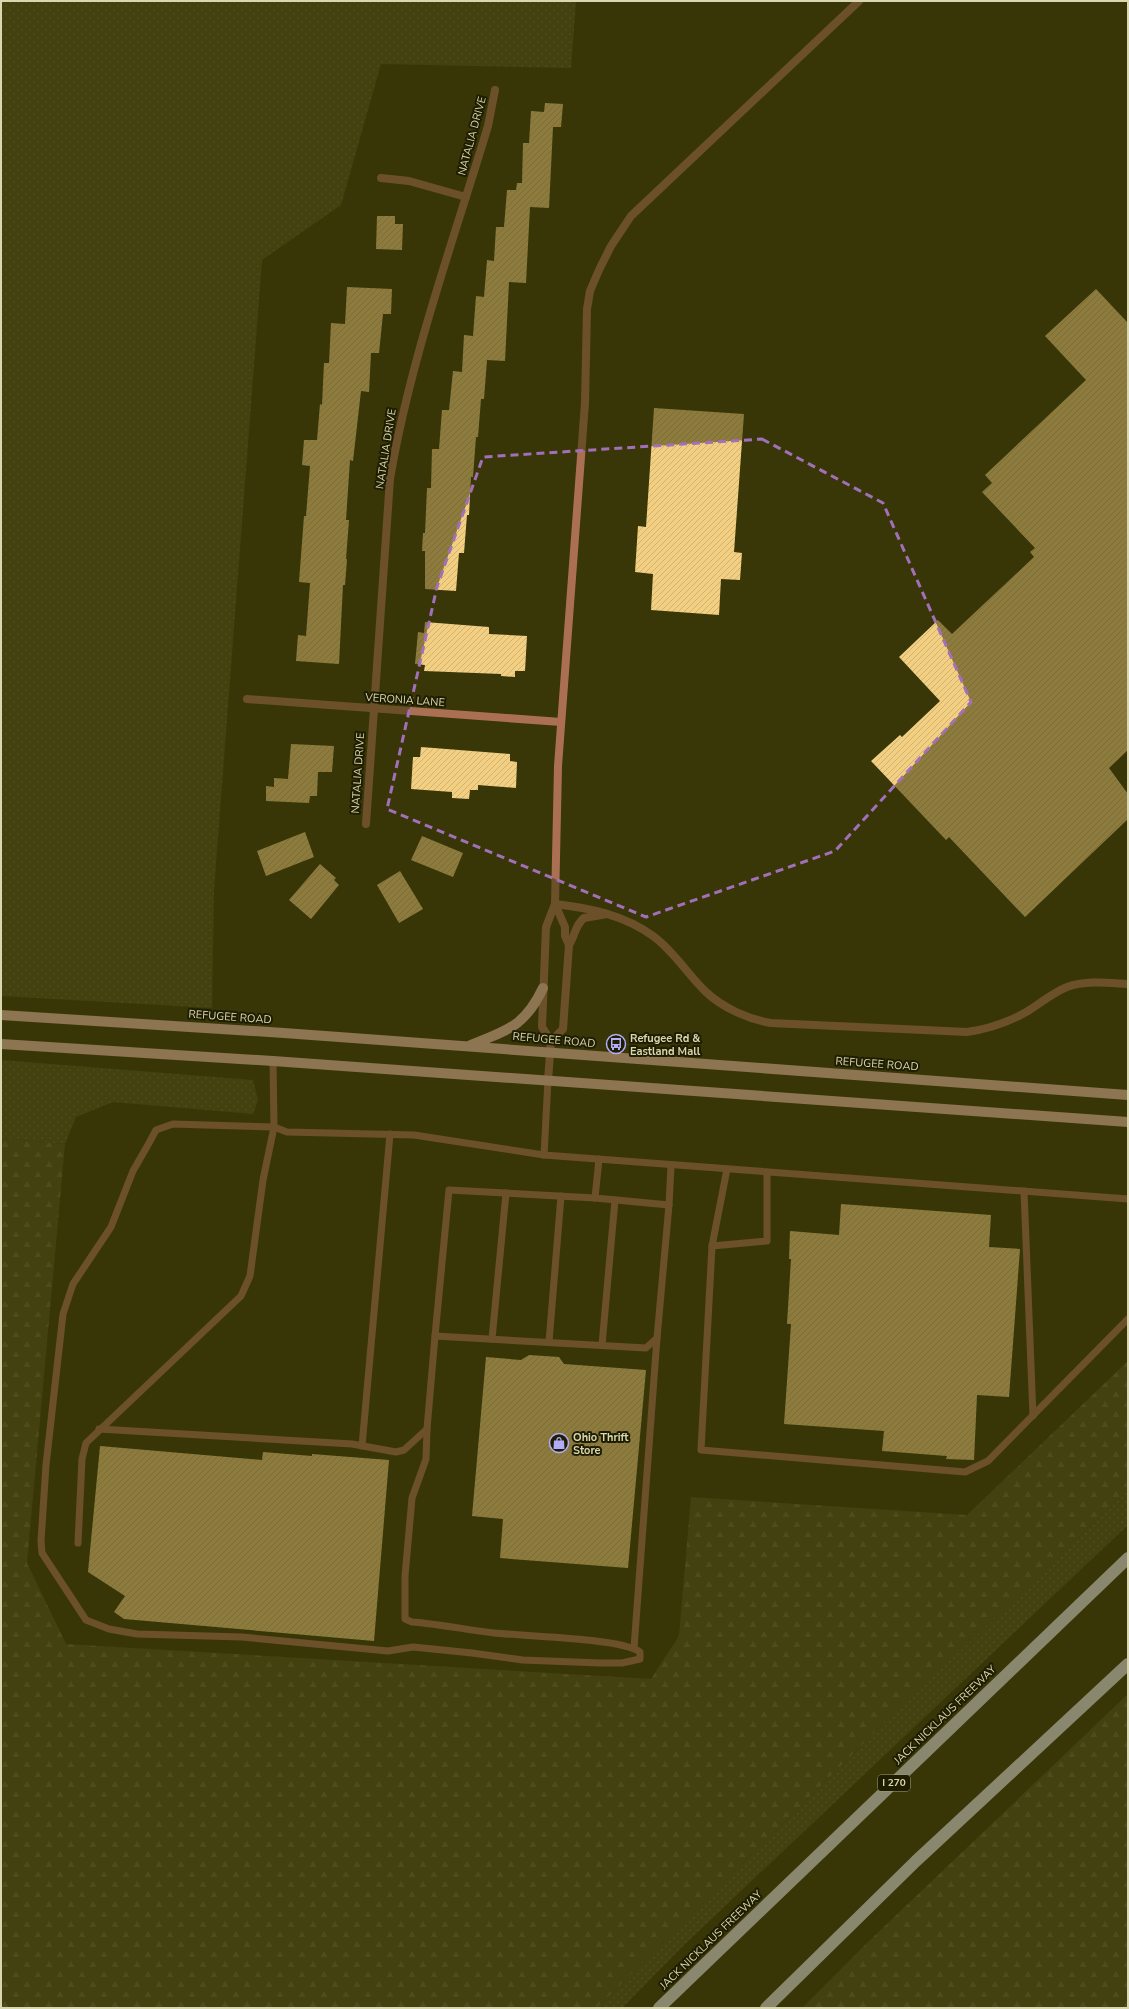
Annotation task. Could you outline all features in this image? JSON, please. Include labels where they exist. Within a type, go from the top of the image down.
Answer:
[{"type":"highway","name":"JACK NICKLAUS FREEWAY","points":[[659,2008],[1128,1558]]},
{"type":"highway","points":[[766,2008],[916,1861],[1128,1664]]},
{"type":"main road","points":[[470,1046],[505,1032],[527,1016],[543,988]]},
{"type":"main road","name":"REFUGEE ROAD","points":[[1,1016],[110,1021],[470,1046],[1128,1095]]},
{"type":"main road","points":[[1,1044],[548,1080],[1128,1122]]},
{"type":"street","points":[[548,1080],[551,1042],[542,1027],[546,927],[555,904],[557,780],[585,403],[587,309],[596,276],[611,246],[631,216],[859,1]]},
{"type":"street","name":"NATALIA DRIVE","points":[[366,824],[390,480],[397,439],[408,390],[488,126],[495,90]]},
{"type":"street","points":[[381,178],[409,181],[466,198]]},
{"type":"street","name":"VERONIA LANE","points":[[247,699],[562,722]]},
{"type":"street","points":[[555,904],[589,908],[608,914],[653,936],[670,952],[706,992],[719,1002],[752,1018],[779,1024],[967,1032],[989,1028],[1005,1022],[1027,1011],[1056,992],[1072,986],[1099,983],[1128,984]]},
{"type":"street","points":[[555,904],[565,927],[564,936],[569,945]]},
{"type":"street","points":[[551,1042],[563,1029],[569,945],[574,937],[578,925],[584,918],[608,914]]},
{"type":"lane","points":[[78,1543],[82,1459],[86,1443],[240,1296],[250,1276],[263,1180],[274,1127],[273,1061]]},
{"type":"lane","points":[[544,1155],[548,1080]]},
{"type":"lane","points":[[669,1205],[595,1198],[449,1190],[427,1429],[426,1458],[412,1498],[405,1576],[405,1619],[412,1622],[493,1633],[613,1644],[634,1648],[640,1652],[640,1659],[622,1663],[523,1660],[413,1647],[388,1651],[242,1637],[137,1634],[109,1629],[86,1620],[42,1553],[41,1542],[46,1465],[63,1314],[73,1284],[112,1227],[133,1171],[156,1130],[172,1124],[274,1127],[287,1132],[414,1135],[544,1155],[671,1166],[1128,1199]]},
{"type":"lane","points":[[362,1446],[390,1134]]},
{"type":"lane","points":[[595,1198],[599,1159]]},
{"type":"lane","points":[[634,1648],[671,1166]]},
{"type":"lane","points":[[727,1169],[712,1246],[701,1450],[965,1472],[988,1461],[1128,1319]]},
{"type":"lane","points":[[712,1246],[767,1241],[767,1172]]},
{"type":"lane","points":[[1024,1191],[1033,1416]]},
{"type":"lane","points":[[492,1339],[506,1193]]},
{"type":"lane","points":[[549,1342],[561,1196]]},
{"type":"lane","points":[[602,1345],[615,1200]]},
{"type":"lane","points":[[436,1336],[646,1348],[657,1338]]},
{"type":"lane","points":[[99,1429],[362,1446],[396,1452],[404,1450],[427,1429]]},
{"type":"highlighted area","points":[[762,439],[883,503],[971,702],[835,851],[646,917],[387,809],[437,587],[483,457]]},
{"type":"green space","points":[[1,1],[576,1],[571,68],[381,64],[341,205],[262,260],[214,890],[212,1008],[1,996]]},
{"type":"green space","points":[[1,1060],[253,1080],[258,1100],[253,1114],[113,1102],[76,1117],[65,1144],[2,1138],[1,1147]]},
{"type":"green space","points":[[2,1138],[65,1144],[27,1563],[66,1644],[651,1679],[679,1636],[691,1497],[967,1515],[1128,1361],[1128,1490],[868,1739],[597,2008],[1,2008]]},
{"type":"green space","points":[[1128,1490],[1128,1525],[683,1946],[622,2008],[597,2008],[868,1739]]},
{"type":"green space","points":[[1128,1694],[1128,2008],[802,2008],[867,1943]]},
{"type":"building","points":[[545,103],[563,104],[561,127],[553,127],[549,208],[530,207],[526,283],[509,282],[505,361],[487,360],[484,399],[481,399],[473,477],[471,477],[469,515],[467,515],[464,553],[459,553],[456,591],[425,589],[425,551],[422,551],[423,533],[425,533],[427,488],[431,488],[432,449],[439,449],[442,410],[449,410],[453,371],[462,372],[464,335],[473,336],[476,296],[484,297],[487,260],[494,261],[496,227],[504,227],[507,190],[516,190],[517,183],[522,183],[523,143],[529,143],[531,111],[544,112]]},
{"type":"building","points":[[377,216],[395,216],[395,224],[403,224],[402,250],[376,249]]},
{"type":"building","points":[[347,287],[392,289],[391,314],[383,314],[379,353],[371,353],[369,392],[361,391],[353,461],[350,460],[346,520],[349,520],[347,559],[345,585],[343,585],[339,664],[296,661],[298,635],[306,636],[310,583],[299,582],[304,516],[306,516],[310,466],[302,465],[304,440],[317,440],[320,404],[322,405],[324,363],[329,363],[331,323],[345,324]]},
{"type":"building","points":[[1096,289],[1128,323],[1128,750],[1109,768],[1128,794],[1128,819],[1025,917],[949,837],[946,840],[871,761],[900,735],[902,737],[940,701],[899,657],[938,620],[952,634],[1034,557],[1030,552],[1035,548],[982,492],[992,483],[985,475],[1086,380],[1045,336]]},
{"type":"building","points":[[654,408],[744,414],[734,552],[742,553],[740,580],[721,579],[719,615],[651,610],[653,574],[635,572],[638,526],[646,527]]},
{"type":"building","points":[[425,622],[489,627],[489,634],[527,636],[525,671],[515,671],[515,677],[501,676],[501,674],[424,671],[425,665],[415,664],[418,632],[424,633]]},
{"type":"building","points":[[291,744],[334,746],[332,772],[318,772],[317,796],[310,796],[309,803],[266,801],[266,786],[274,787],[274,778],[288,779]]},
{"type":"building","points":[[421,747],[510,754],[510,761],[517,762],[516,788],[478,785],[478,790],[470,790],[469,799],[452,798],[452,792],[411,789],[413,757],[420,757]]},
{"type":"building","points":[[305,832],[314,857],[266,876],[257,851]]},
{"type":"building","points":[[422,836],[463,853],[453,877],[411,860]]},
{"type":"building","points":[[320,864],[336,878],[334,880],[339,885],[311,919],[289,900]]},
{"type":"building","points":[[400,871],[423,909],[399,923],[377,885]]},
{"type":"building","points":[[841,1204],[991,1215],[989,1247],[1020,1249],[1009,1397],[977,1395],[974,1460],[946,1459],[947,1456],[882,1451],[884,1431],[784,1424],[791,1324],[787,1324],[791,1259],[789,1259],[790,1231],[839,1235]]},
{"type":"building","name":"Ohio Thrift Store","points":[[529,1355],[559,1357],[564,1364],[646,1370],[628,1568],[500,1558],[503,1519],[472,1516],[486,1357],[521,1360]]},
{"type":"building","points":[[100,1446],[262,1460],[263,1452],[389,1460],[374,1641],[124,1619],[114,1612],[125,1596],[88,1572]]},
{"type":"place","name":"Refugee Rd & Eastland Mall","points":[[616,1044]]},
{"type":"place","name":"Ohio Thrift Store","points":[[559,1443]]}]
